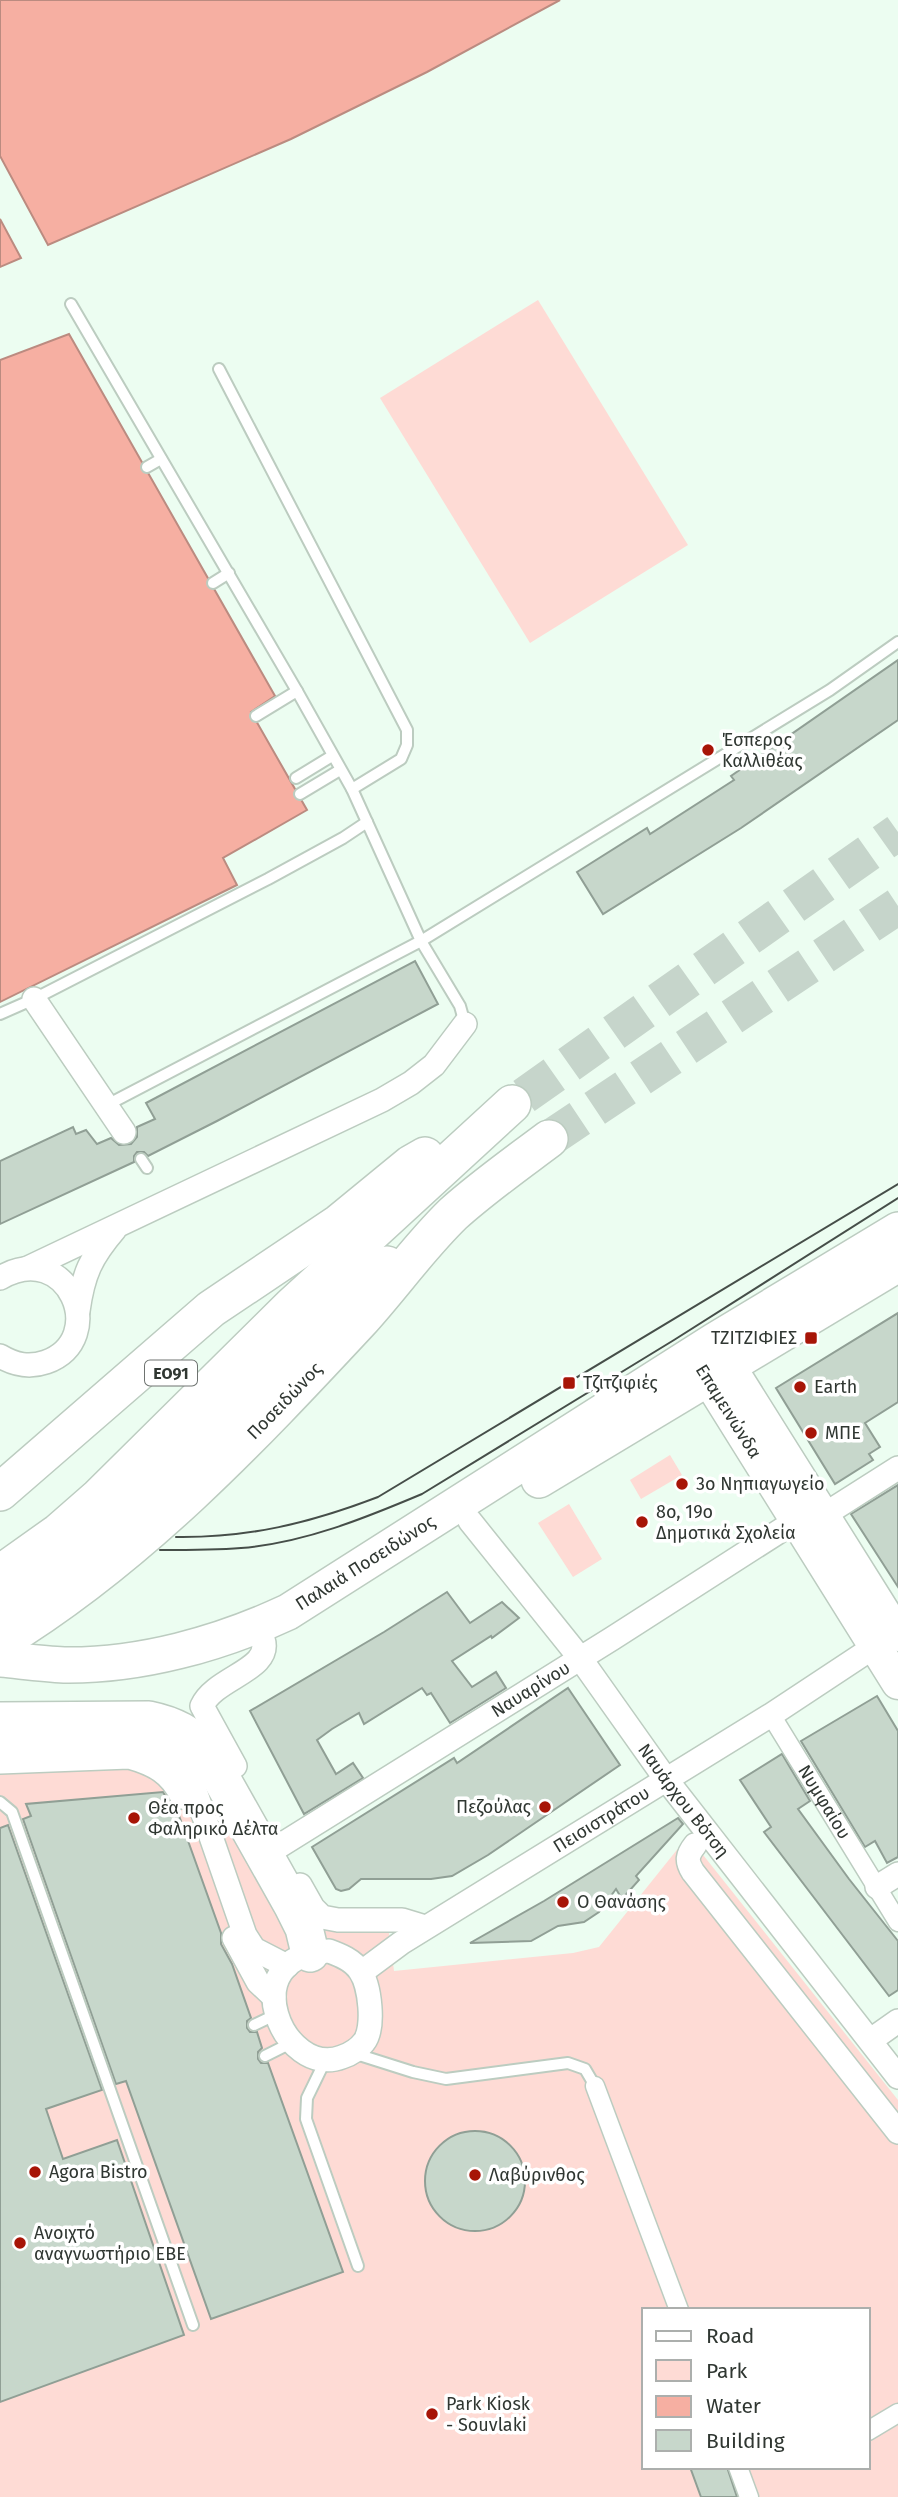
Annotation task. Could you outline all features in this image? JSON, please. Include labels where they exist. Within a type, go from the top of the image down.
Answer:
[{"type":"highway","points":[[0,1492],[211,1309],[339,1223],[411,1164],[518,1100],[292,1306],[99,1497],[59,1532],[0,1574]]},
{"type":"highway","name":"Ποσειδώνος","points":[[7,1627],[104,1569],[180,1504],[359,1321],[452,1215],[549,1139]]},
{"type":"highway","name":"ΕΟ91","points":[[0,1520],[57,1475],[339,1223]]},
{"type":"highway","points":[[0,1721],[127,1718],[149,1720],[172,1725],[197,1741],[272,1851],[304,1928],[298,1959]]},
{"type":"main road","points":[[470,1521],[677,1397],[711,1360],[896,1246]]},
{"type":"main road","name":"Επαμεινώνδα","points":[[711,1360],[811,1518],[892,1636],[898,1683]]},
{"type":"main road","name":"Παλαιά Ποσειδώνος","points":[[0,1659],[66,1665],[114,1662],[186,1649],[256,1627],[288,1612],[711,1360]]},
{"type":"main road","name":"Παλαιά Ποσειδώνος","points":[[0,1677],[80,1682],[150,1675],[226,1655],[341,1598],[470,1521]]},
{"type":"street","points":[[34,999],[124,1132]]},
{"type":"street","points":[[0,1278],[12,1271],[28,1268],[391,1094],[434,1065],[465,1024]]},
{"type":"street","points":[[0,1356],[24,1366],[52,1360],[63,1352],[72,1341],[77,1328],[82,1282],[91,1262],[120,1224]]},
{"type":"street","points":[[28,1268],[43,1270],[56,1276],[67,1286],[75,1299],[78,1314]]},
{"type":"street","name":"Ναυαρίνου","points":[[272,1851],[580,1657],[898,1468]]},
{"type":"street","name":"Ναυάρχου Βότση","points":[[470,1521],[580,1657],[665,1778],[700,1838],[871,2040],[898,2077]]},
{"type":"street","name":"Πεισιστράτου","points":[[362,1972],[375,1960],[425,1927],[771,1714],[892,1636]]},
{"type":"street","points":[[263,1639],[266,1648],[262,1659],[212,1691],[202,1706],[272,1851],[322,1917],[338,1920],[402,1920],[425,1927]]},
{"type":"street","name":"Νυμφαίου","points":[[771,1714],[898,1922]]},
{"type":"street","points":[[0,1742],[114,1740],[158,1748],[177,1760],[191,1779],[245,1936],[254,1950],[298,1959],[329,1951],[354,1963],[362,1972],[370,2007],[370,2025],[366,2041],[353,2053],[325,2061],[307,2056],[293,2042],[275,2006],[258,1982],[234,1938],[185,1803],[176,1783],[165,1772],[148,1762],[128,1757],[0,1762]]},
{"type":"street","points":[[700,1838],[689,1853],[687,1862],[693,1872],[898,2132]]},
{"type":"street","points":[[877,1887],[898,1874]]},
{"type":"street","points":[[275,2006],[276,1980],[298,1959]]},
{"type":"street","points":[[871,2040],[898,2021]]},
{"type":"street","points":[[595,2086],[678,2308]]},
{"type":"street","points":[[870,2430],[898,2413]]},
{"type":"street","points":[[739,2469],[749,2497]]},
{"type":"lane","points":[[71,304],[352,789],[421,941],[460,1006],[465,1024]]},
{"type":"lane","points":[[219,369],[407,730],[407,745],[401,759],[352,789]]},
{"type":"lane","points":[[147,467],[161,459]]},
{"type":"lane","points":[[213,583],[229,573]]},
{"type":"lane","points":[[107,1105],[421,941],[818,698],[898,642]]},
{"type":"lane","points":[[256,716],[297,691]]},
{"type":"lane","points":[[296,778],[332,756]]},
{"type":"lane","points":[[300,794],[340,769]]},
{"type":"lane","points":[[0,1014],[268,879],[367,822]]},
{"type":"lane","points":[[0,1802],[12,1812],[193,2325]]},
{"type":"lane","points":[[254,2025],[275,2006]]},
{"type":"lane","points":[[265,2056],[293,2042]]},
{"type":"lane","points":[[353,2053],[413,2072],[446,2079],[568,2063],[584,2069],[595,2086]]},
{"type":"lane","points":[[325,2061],[307,2098],[306,2119],[358,2266]]},
{"type":"green space","points":[[538,300],[688,545],[530,643],[380,398]]},
{"type":"green space","points":[[670,1455],[682,1475],[641,1499],[630,1480]]},
{"type":"green space","points":[[569,1504],[602,1559],[573,1577],[538,1523]]},
{"type":"green space","points":[[149,1706],[178,1709],[195,1721],[314,1924],[388,1926],[394,1971],[573,1953],[599,1947],[688,1836],[898,2100],[898,2497],[0,2497],[0,1711]]},
{"type":"water","points":[[0,0],[560,0],[427,72],[291,139],[48,245],[0,156]]},
{"type":"water","points":[[0,219],[21,258],[0,267]]},
{"type":"water","points":[[69,334],[275,696],[251,712],[307,810],[223,858],[237,885],[0,1002],[0,360]]},
{"type":"building","points":[[898,660],[898,720],[741,828],[603,914],[577,872],[647,828],[650,834],[734,780],[731,776]]},
{"type":"building","points":[[415,961],[438,1004],[148,1156],[144,1152],[137,1152],[134,1162],[0,1224],[0,1161],[73,1127],[76,1134],[86,1130],[97,1144],[111,1138],[119,1145],[131,1144],[137,1137],[137,1127],[155,1119],[146,1103]]},
{"type":"building","points":[[898,1313],[898,1402],[865,1423],[880,1447],[869,1454],[873,1460],[835,1484],[776,1388]]},
{"type":"building","points":[[898,1485],[898,1587],[851,1514]]},
{"type":"building","points":[[447,1592],[470,1623],[502,1602],[519,1618],[492,1638],[491,1636],[452,1661],[472,1687],[496,1672],[506,1688],[450,1723],[431,1693],[427,1695],[422,1688],[364,1724],[359,1713],[332,1729],[317,1740],[336,1774],[353,1763],[363,1778],[304,1814],[250,1711]]},
{"type":"building","points":[[568,1688],[620,1765],[488,1855],[452,1876],[431,1879],[361,1879],[349,1889],[336,1889],[312,1847],[454,1758],[457,1763]]},
{"type":"building","points":[[877,1696],[898,1731],[898,1857],[887,1863],[875,1841],[865,1847],[801,1741]]},
{"type":"building","points":[[782,1754],[810,1801],[798,1809],[898,1941],[898,1990],[889,1996],[764,1832],[771,1827],[740,1780]]},
{"type":"building","points":[[163,1792],[177,1810],[221,1933],[221,1944],[232,1964],[251,2018],[247,2021],[247,2028],[250,2032],[257,2032],[262,2048],[258,2052],[258,2059],[261,2063],[268,2063],[343,2272],[211,2319],[126,2081],[116,2084],[23,1819],[31,1816],[26,1804]]},
{"type":"building","points":[[678,1818],[683,1824],[636,1876],[639,1880],[622,1899],[616,1889],[599,1912],[584,1922],[558,1926],[531,1941],[470,1943],[544,1901]]},
{"type":"building","points":[[8,1825],[102,2090],[46,2109],[63,2159],[117,2140],[184,2335],[0,2402],[0,1828]]},
{"type":"building","name":"Λαβύρινθος","points":[[475,2131],[494,2134],[511,2145],[522,2162],[525,2181],[522,2200],[511,2217],[494,2228],[475,2231],[456,2228],[439,2217],[428,2200],[425,2181],[428,2162],[439,2145],[456,2134]]},
{"type":"building","points":[[691,2469],[728,2469],[737,2497],[701,2497]]},
{"type":"tunnel","points":[[524,1096],[898,832]]},
{"type":"tunnel","points":[[549,1139],[898,906]]},
{"type":"tram line","points":[[176,1537],[254,1532],[328,1514],[378,1497],[898,1184]]},
{"type":"tram line","points":[[160,1550],[241,1548],[288,1541],[356,1520],[422,1494],[674,1340],[898,1198]]},
{"type":"place","name":"Έσπερος Καλλιθέας","points":[[708,750]]},
{"type":"place","name":"ΤΖΙΤΖΙΦΙΕΣ","points":[[811,1338]]},
{"type":"place","name":"Τζιτζιφιές","points":[[569,1383]]},
{"type":"place","name":"Earth","points":[[800,1387]]},
{"type":"place","name":"ΜΠΕ","points":[[811,1433]]},
{"type":"place","name":"3ο Νηπιαγωγείο","points":[[682,1484]]},
{"type":"place","name":"8ο, 19ο Δημοτικά Σχολεία","points":[[642,1522]]},
{"type":"place","name":"Πεζούλας","points":[[545,1807]]},
{"type":"place","name":"Θέα προς Φαληρικό Δέλτα","points":[[134,1818]]},
{"type":"place","name":"Ο Θανάσης","points":[[563,1902]]},
{"type":"place","name":"Agora Bistro","points":[[35,2172]]},
{"type":"place","name":"Λαβύρινθος","points":[[475,2175]]},
{"type":"place","name":"Ανοιχτό αναγνωστήριο ΕΒΕ","points":[[20,2243]]},
{"type":"place","name":"Park Kiosk - Souvlaki","points":[[432,2414]]}]
